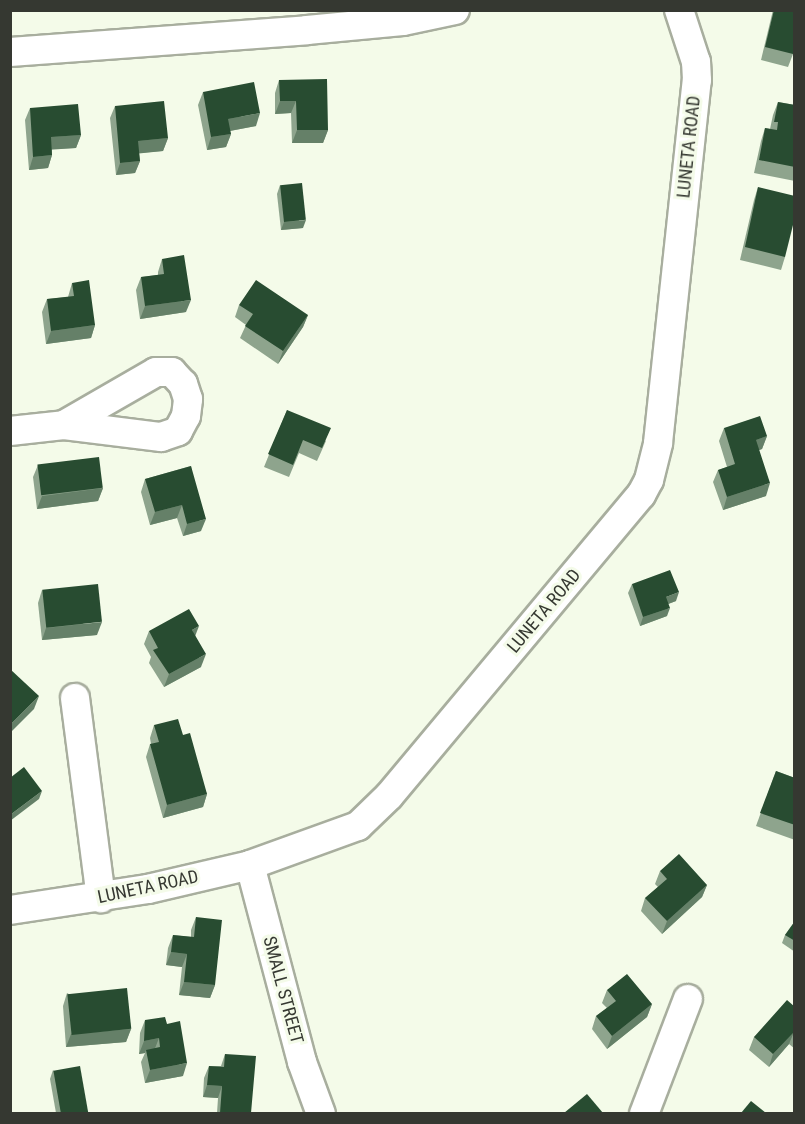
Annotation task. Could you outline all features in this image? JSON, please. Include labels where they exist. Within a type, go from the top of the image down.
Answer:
[{"type":"street","points":[[10,52],[306,20],[403,21],[455,10]]},
{"type":"street","name":"LUNETA ROAD","points":[[10,910],[101,898],[250,865],[342,835],[374,812],[641,495],[649,480],[658,443],[697,80],[696,62],[679,10]]},
{"type":"street","points":[[10,431],[64,425]]},
{"type":"street","points":[[75,698],[101,898]]},
{"type":"street","name":"SMALL STREET","points":[[250,865],[302,1062],[321,1113]]},
{"type":"street","points":[[644,1113],[688,999]]},
{"type":"building","points":[[774,10],[795,10],[793,54],[765,47]]},
{"type":"building","points":[[327,79],[328,130],[297,130],[296,101],[280,101],[279,80]]},
{"type":"building","points":[[254,82],[260,113],[228,119],[231,134],[211,137],[203,92]]},
{"type":"building","points":[[164,101],[168,138],[138,141],[140,161],[120,163],[115,106]]},
{"type":"building","points":[[778,102],[795,105],[795,167],[759,160],[765,128],[777,130],[778,122],[774,122]]},
{"type":"building","points":[[78,104],[81,135],[51,137],[52,155],[33,157],[30,108]]},
{"type":"building","points":[[302,183],[306,220],[284,222],[280,185]]},
{"type":"building","points":[[758,187],[795,196],[795,217],[785,257],[745,247]]},
{"type":"building","points":[[184,255],[191,300],[145,306],[141,277],[164,274],[162,259]]},
{"type":"building","points":[[89,280],[95,325],[51,331],[47,299],[74,296],[72,283]]},
{"type":"building","points":[[256,280],[308,315],[283,351],[245,326],[253,314],[239,305]]},
{"type":"building","points":[[287,410],[331,428],[322,448],[303,440],[293,465],[268,454]]},
{"type":"building","points":[[760,416],[767,436],[756,440],[770,483],[727,497],[718,470],[735,464],[724,428]]},
{"type":"building","points":[[99,457],[103,488],[41,495],[37,465]]},
{"type":"building","points":[[191,466],[206,519],[187,524],[182,505],[155,512],[145,479]]},
{"type":"building","points":[[670,570],[679,592],[666,597],[670,608],[643,617],[632,584]]},
{"type":"building","points":[[98,584],[102,622],[46,628],[42,590]]},
{"type":"building","points":[[189,609],[199,626],[192,630],[206,654],[169,674],[153,650],[158,648],[149,631]]},
{"type":"building","points":[[10,669],[39,696],[11,724],[10,723]]},
{"type":"building","points":[[178,719],[183,735],[190,733],[207,794],[167,805],[150,744],[159,742],[154,725]]},
{"type":"building","points":[[24,767],[42,791],[10,815],[10,778]]},
{"type":"building","points":[[776,771],[795,778],[795,825],[760,813]]},
{"type":"building","points":[[679,854],[707,885],[667,921],[645,898],[667,879],[660,871]]},
{"type":"building","points":[[196,917],[222,920],[215,985],[184,982],[187,954],[171,952],[173,935],[194,937]]},
{"type":"building","points":[[795,921],[795,941],[785,935]]},
{"type":"building","points":[[627,974],[652,1004],[612,1036],[596,1016],[616,1001],[607,990]]},
{"type":"building","points":[[127,988],[131,1029],[72,1035],[67,994]]},
{"type":"building","points":[[787,1000],[795,1007],[795,1032],[773,1054],[754,1037]]},
{"type":"building","points":[[165,1017],[167,1024],[180,1021],[187,1063],[150,1070],[146,1050],[160,1047],[159,1038],[144,1041],[145,1020]]},
{"type":"building","points":[[225,1054],[256,1056],[251,1113],[220,1113],[222,1086],[207,1085],[209,1066],[224,1067]]},
{"type":"building","points":[[80,1066],[88,1113],[61,1114],[53,1071]]},
{"type":"building","points":[[587,1094],[603,1113],[564,1113]]},
{"type":"building","points":[[751,1101],[766,1113],[741,1113]]}]
